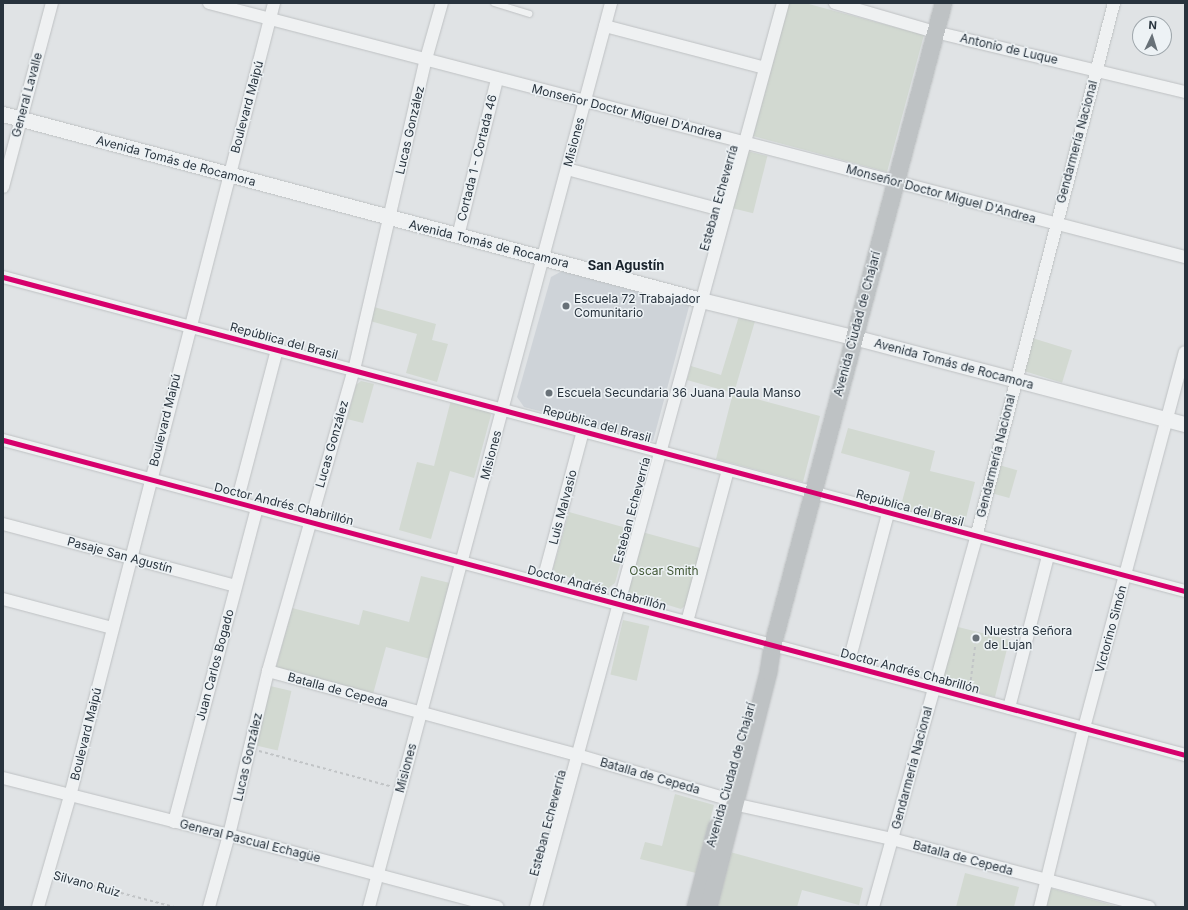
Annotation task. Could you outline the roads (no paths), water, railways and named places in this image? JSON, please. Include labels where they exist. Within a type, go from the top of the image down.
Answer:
[{"type":"main road","name":"Avenida Ciudad de Chajarí","points":[[695,907],[768,670],[772,646],[853,337],[943,3]]},
{"type":"main road","name":"Avenida Ciudad de Chajarí","points":[[708,907],[728,801]]},
{"type":"street","name":"General Lavalle","points":[[3,187],[52,3]]},
{"type":"street","name":"Monseñor Doctor Miguel D'Andrea","points":[[209,3],[1185,257]]},
{"type":"street","name":"Boulevard Maipú","points":[[38,907],[70,796],[189,326],[274,3]]},
{"type":"street","name":"Lucas González","points":[[209,907],[251,748],[268,671],[354,370],[426,59],[442,3]]},
{"type":"street","name":"Misiones","points":[[369,907],[611,3]]},
{"type":"street","name":"Esteban Echeverría","points":[[536,907],[700,300],[783,3]]},
{"type":"street","name":"Antonio de Luque","points":[[834,3],[935,32],[1096,69],[1185,92]]},
{"type":"street","name":"Gendarmería Nacional","points":[[873,907],[976,537],[1015,380],[1114,3]]},
{"type":"street","points":[[605,26],[765,68]]},
{"type":"street","name":"Cortada 1 - Cortada 46","points":[[458,236],[497,79]]},
{"type":"street","name":"Avenida Tomás de Rocamora","points":[[3,114],[390,219],[700,300],[853,337],[1185,424]]},
{"type":"street","points":[[567,169],[725,211]]},
{"type":"street","name":"República del Brasil","points":[[3,277],[728,470],[813,491],[888,514],[1125,575],[1185,592]]},
{"type":"street","points":[[237,502],[277,349]]},
{"type":"street","name":"Victorino Simón","points":[[1040,907],[1048,880],[1084,728],[1185,352]]},
{"type":"street","name":"Luis Malvasio","points":[[542,584],[583,431]]},
{"type":"street","name":"Doctor Andrés Chabrillón","points":[[3,440],[257,508],[310,520],[772,646],[1185,755]]},
{"type":"street","points":[[687,622],[728,470]]},
{"type":"street","name":"Juan Carlos Bogado","points":[[174,822],[257,508]]},
{"type":"street","points":[[848,665],[888,514]]},
{"type":"street","name":"Pasaje San Agustín","points":[[3,524],[236,586]]},
{"type":"street","points":[[1009,708],[1048,556]]},
{"type":"street","points":[[3,599],[112,628]]},
{"type":"street","name":"Batalla de Cepeda","points":[[268,671],[577,755],[728,801],[892,839],[1149,907]]},
{"type":"street","name":"General Pascual Echagüe","points":[[3,778],[229,835],[378,875],[464,903],[497,907]]},
{"type":"lane","points":[[494,3],[529,14]]},
{"type":"place","name":"Escuela 72 Trabajador Comunitario","points":[[566,306]]},
{"type":"place","name":"Escuela Secundaria 36 Juana Paula Manso","points":[[549,393]]},
{"type":"place","name":"Nuestra Señora de Lujan","points":[[976,638]]},
{"type":"district","name":"San Agustín","points":[[626,265]]},
{"type":"park label","name":"Oscar Smith","points":[[664,571]]}]
